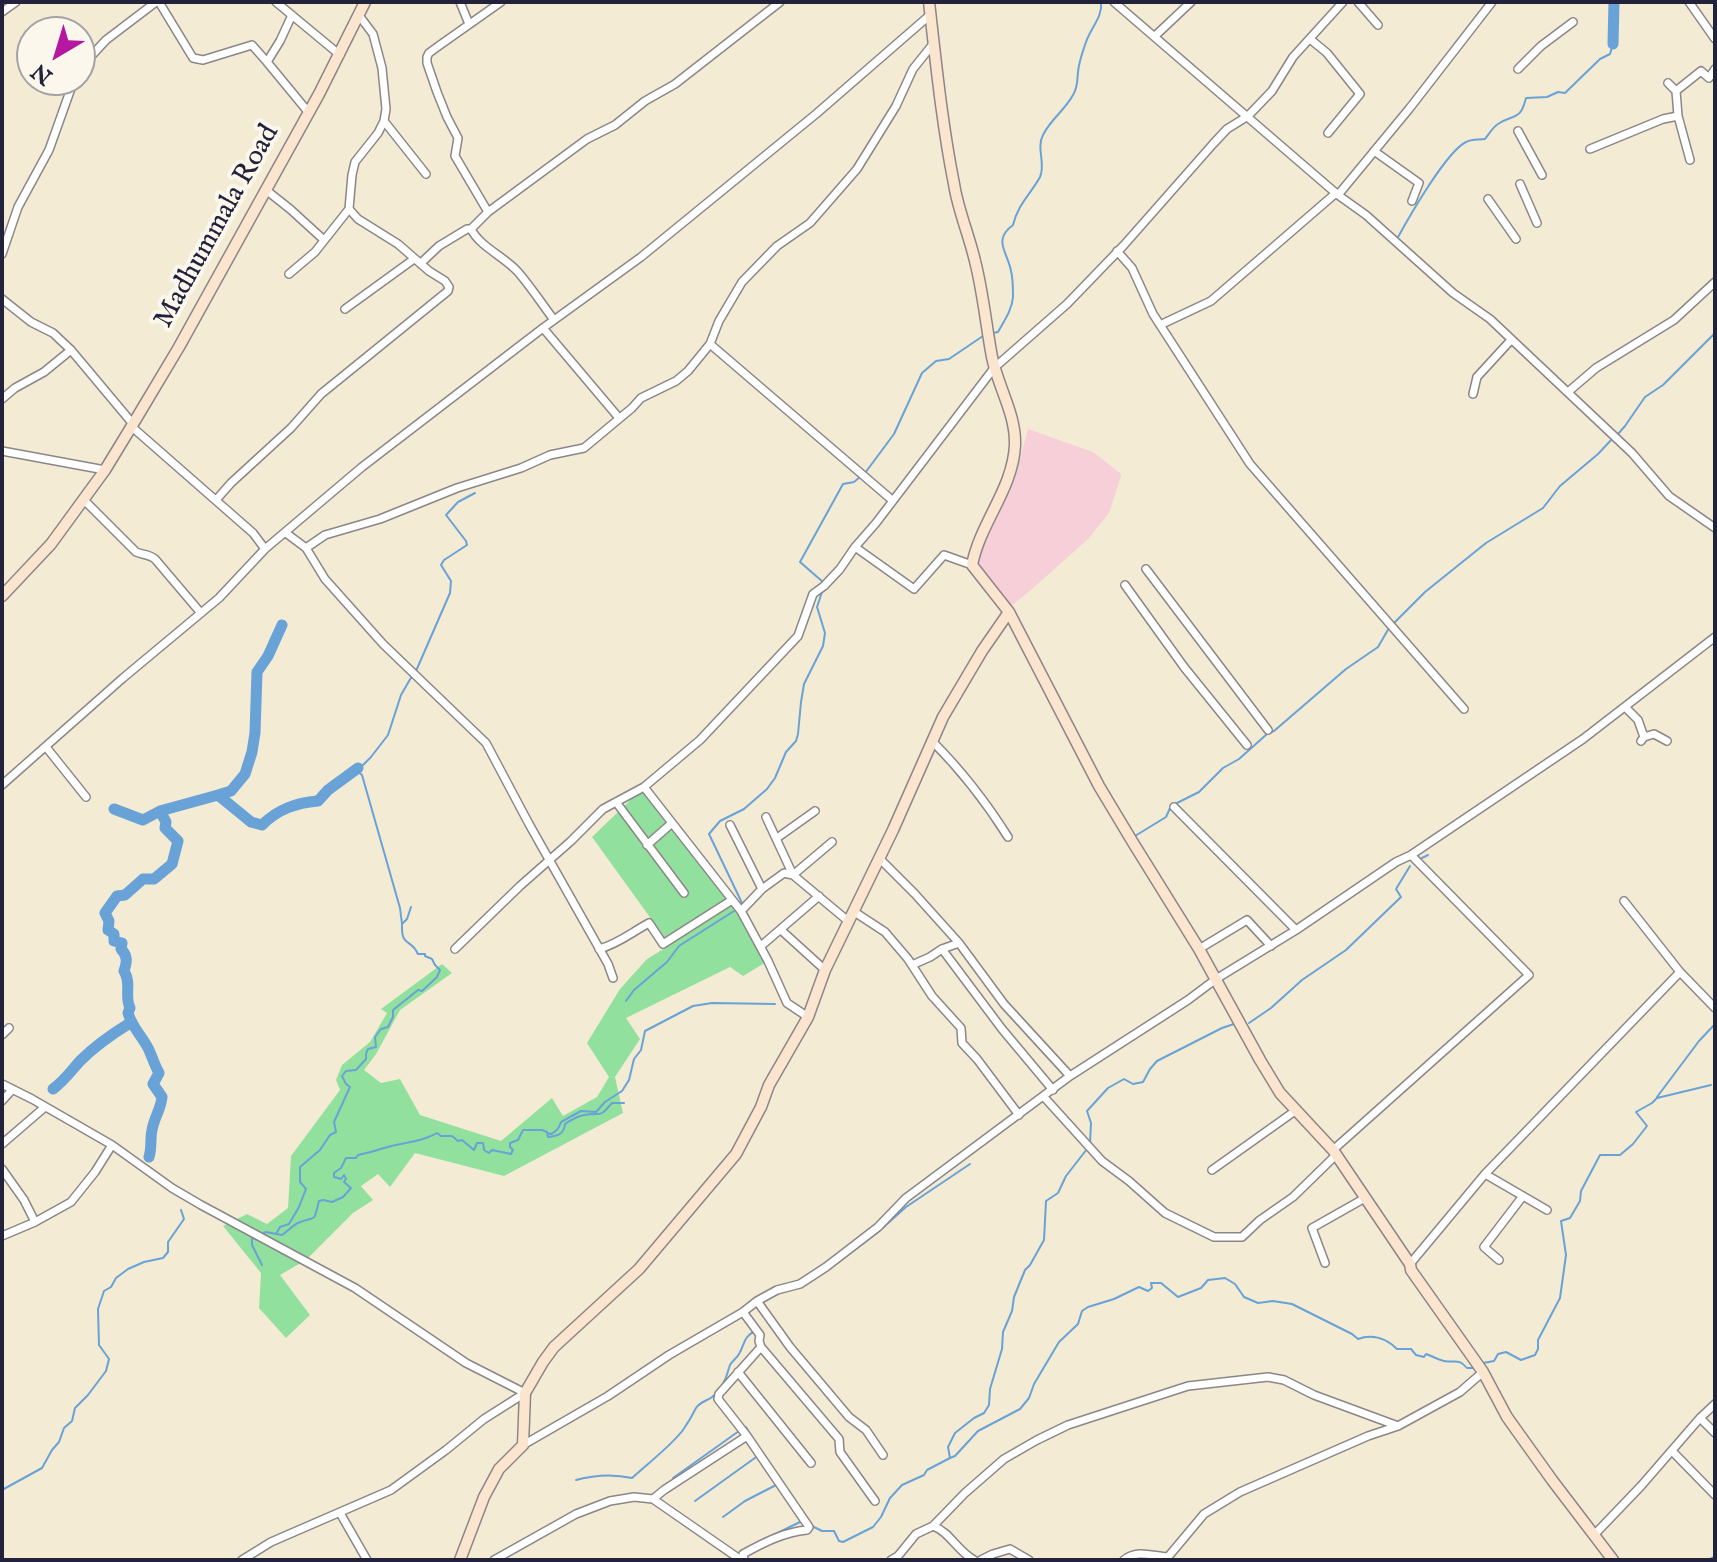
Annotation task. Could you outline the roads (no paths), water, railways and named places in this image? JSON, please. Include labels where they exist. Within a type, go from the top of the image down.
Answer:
[{"type":"street","points":[[2,12],[16,2]]},
{"type":"street","points":[[96,51],[158,2],[193,58],[203,60],[252,45],[309,113]]},
{"type":"street","points":[[276,2],[340,55]]},
{"type":"street","name":"Madhummala Road","points":[[2,596],[51,544],[105,470],[179,347],[309,113],[365,2]]},
{"type":"street","points":[[460,2],[469,24]]},
{"type":"street","points":[[488,212],[455,156],[458,138],[427,63],[429,53],[501,2]]},
{"type":"street","points":[[345,309],[439,246],[471,229],[488,212],[587,139],[615,125],[645,101],[675,84],[780,2]]},
{"type":"street","points":[[929,2],[954,187],[976,263],[994,368],[1014,423],[1015,447],[1011,470],[983,531],[972,565]]},
{"type":"street","points":[[1114,2],[1337,194],[1366,215],[1453,293],[1490,319],[1632,453],[1669,496],[1715,528]]},
{"type":"street","points":[[1155,36],[1191,2]]},
{"type":"street","points":[[455,949],[603,809],[644,787],[700,740],[798,636],[813,594],[840,569],[994,368],[1067,304],[1227,129],[1248,116],[1277,86],[1293,57],[1343,2]]},
{"type":"street","points":[[1358,2],[1378,25]]},
{"type":"street","points":[[1160,325],[1211,301],[1337,194],[1409,109],[1492,2]]},
{"type":"street","points":[[1689,2],[1715,39]]},
{"type":"street","points":[[289,274],[315,252],[349,209],[355,162],[384,121],[386,101],[382,68],[373,34],[358,14]]},
{"type":"street","points":[[267,62],[292,15]]},
{"type":"street","points":[[2,785],[219,598],[265,549],[362,467],[641,257],[816,114],[930,15]]},
{"type":"street","points":[[1518,69],[1541,46],[1573,22]]},
{"type":"street","points":[[1310,39],[1327,53],[1360,94],[1328,133]]},
{"type":"street","points":[[306,548],[325,535],[380,519],[550,455],[584,448],[641,398],[676,381],[710,344],[719,321],[742,282],[777,246],[810,223],[857,169],[896,106],[913,69],[933,44]]},
{"type":"street","points":[[1676,91],[1701,71],[1709,78],[1715,69]]},
{"type":"street","points":[[1668,83],[1676,91],[1678,116],[1690,160]]},
{"type":"street","points":[[2,254],[18,207],[49,150],[68,96]]},
{"type":"street","points":[[1590,149],[1663,119],[1678,116]]},
{"type":"street","points":[[384,121],[426,174]]},
{"type":"street","points":[[1518,131],[1542,175]]},
{"type":"street","points":[[1374,151],[1419,183],[1412,201]]},
{"type":"street","points":[[1520,184],[1537,223]]},
{"type":"street","points":[[266,190],[324,240]]},
{"type":"street","points":[[1488,199],[1516,239]]},
{"type":"street","points":[[216,500],[291,428],[321,394],[448,291],[445,281],[398,244],[358,219],[349,209]]},
{"type":"street","points":[[471,229],[520,274],[554,320]]},
{"type":"street","points":[[1117,251],[1132,268],[1160,325],[1250,464],[1464,709]]},
{"type":"street","points":[[1568,392],[1596,368],[1674,320],[1715,282]]},
{"type":"street","points":[[2,299],[31,322],[53,333],[71,350],[132,425],[253,533],[265,549]]},
{"type":"street","points":[[543,328],[619,418]]},
{"type":"street","points":[[1473,394],[1477,377],[1511,340]]},
{"type":"street","points":[[710,344],[892,500]]},
{"type":"street","points":[[2,399],[71,350]]},
{"type":"street","points":[[2,451],[105,470]]},
{"type":"street","points":[[83,499],[136,552],[152,557],[200,612]]},
{"type":"street","points":[[286,533],[306,548],[325,579],[383,644],[486,743],[613,978]]},
{"type":"street","points":[[855,547],[914,589],[944,555],[972,565],[1009,612],[1099,786],[1199,949],[1280,1093],[1334,1152],[1410,1264],[1411,1270],[1483,1372],[1507,1417],[1613,1560]]},
{"type":"street","points":[[1146,569],[1268,730]]},
{"type":"street","points":[[1125,585],[1184,667],[1247,745]]},
{"type":"street","points":[[242,1560],[271,1542],[391,1490],[484,1419],[525,1393],[554,1347],[639,1269],[736,1154],[769,1085],[808,1017],[825,970],[943,717],[1009,612]]},
{"type":"street","points":[[459,1559],[499,1469],[523,1445],[608,1396],[757,1301],[777,1290],[800,1284],[826,1267],[878,1227],[906,1198],[1070,1076],[1411,855],[1583,739],[1715,637]]},
{"type":"street","points":[[1625,707],[1638,720],[1643,739],[1654,734],[1667,741]]},
{"type":"street","points":[[932,741],[951,759],[992,810],[1008,837]]},
{"type":"street","points":[[46,747],[86,797]]},
{"type":"street","points":[[644,787],[741,911],[787,1003],[808,1017]]},
{"type":"street","points":[[616,802],[684,893]]},
{"type":"street","points":[[1174,807],[1296,930]]},
{"type":"street","points":[[777,838],[815,811]]},
{"type":"street","points":[[766,817],[793,875]]},
{"type":"street","points":[[647,845],[672,823]]},
{"type":"street","points":[[730,825],[762,889]]},
{"type":"street","points":[[793,875],[832,842]]},
{"type":"street","points":[[1044,1097],[1102,1161],[1165,1213],[1214,1237],[1242,1237],[1293,1197],[1334,1152],[1529,975],[1411,855]]},
{"type":"street","points":[[879,858],[959,943],[1004,1004],[1070,1076]]},
{"type":"street","points":[[741,911],[762,889],[784,873],[793,875],[850,916],[885,932],[932,996],[961,1028],[962,1043],[986,1069],[1019,1115]]},
{"type":"street","points":[[761,946],[819,896]]},
{"type":"street","points":[[599,949],[615,945],[649,923],[663,944],[732,900]]},
{"type":"street","points":[[1624,901],[1680,972],[1715,1008]]},
{"type":"street","points":[[1199,949],[1247,920],[1271,946]]},
{"type":"street","points":[[781,930],[825,970]]},
{"type":"street","points":[[912,965],[959,943]]},
{"type":"street","points":[[942,949],[1053,1090]]},
{"type":"street","points":[[1410,1264],[1485,1174],[1680,972]]},
{"type":"street","points":[[2,1035],[9,1028]]},
{"type":"street","points":[[2,1084],[112,1145],[180,1193],[355,1288],[466,1363],[525,1393]]},
{"type":"street","points":[[2,1101],[12,1090]]},
{"type":"street","points":[[2,1144],[45,1107]]},
{"type":"street","points":[[1212,1170],[1295,1111]]},
{"type":"street","points":[[2,1236],[71,1202],[112,1145]]},
{"type":"street","points":[[2,1169],[35,1222]]},
{"type":"street","points":[[1485,1174],[1547,1210]]},
{"type":"street","points":[[1499,1260],[1484,1247],[1523,1196]]},
{"type":"street","points":[[1325,1263],[1312,1228],[1365,1198]]},
{"type":"street","points":[[757,1301],[790,1347],[849,1417],[866,1430],[883,1455]]},
{"type":"street","points":[[743,1312],[760,1335],[761,1347],[839,1439],[840,1452],[875,1501]]},
{"type":"street","points":[[743,1560],[743,1554],[750,1550],[809,1527],[718,1399],[719,1394],[761,1347]]},
{"type":"street","points":[[738,1372],[811,1463]]},
{"type":"street","points":[[1124,1560],[1140,1552],[1168,1557],[1204,1514],[1240,1492],[1398,1426],[1460,1392],[1483,1372]]},
{"type":"street","points":[[891,1560],[916,1534],[933,1526],[965,1493],[1015,1452],[1068,1425],[1188,1386],[1268,1377],[1284,1380],[1314,1395],[1398,1426]]},
{"type":"street","points":[[523,1445],[525,1393]]},
{"type":"street","points":[[1595,1534],[1715,1404]]},
{"type":"street","points":[[1700,1418],[1715,1433]]},
{"type":"street","points":[[653,1499],[747,1436]]},
{"type":"street","points":[[1672,1451],[1715,1495]]},
{"type":"street","points":[[500,1559],[576,1514],[610,1501],[634,1497],[653,1499],[743,1560]]},
{"type":"street","points":[[340,1513],[367,1560]]},
{"type":"street","points":[[933,1526],[943,1529],[960,1550],[974,1560]]},
{"type":"street","points":[[981,1560],[1010,1549],[1029,1560]]},
{"type":"waterway","points":[[993,333],[998,332],[1005,320],[1013,297],[1003,236],[1013,225],[1021,205],[1040,177],[1041,140],[1075,92],[1081,56],[1101,2]]},
{"type":"waterway","points":[[1613,44],[1614,2]]},
{"type":"waterway","points":[[1397,239],[1428,186],[1458,148],[1468,141],[1485,139],[1496,125],[1519,114],[1526,98],[1565,93],[1600,59],[1610,54],[1613,44]]},
{"type":"waterway","points":[[1618,434],[1645,397],[1663,385],[1715,333]]},
{"type":"waterway","points":[[865,473],[894,434],[922,373],[936,361],[949,359],[983,336]]},
{"type":"waterway","points":[[1393,624],[1425,592],[1486,543],[1543,508],[1560,486],[1613,438]]},
{"type":"waterway","points":[[823,582],[800,562],[843,484],[860,477]]},
{"type":"waterway","points":[[416,671],[450,593],[451,581],[441,565],[467,545],[446,515],[458,502],[475,493]]},
{"type":"waterway","points":[[742,903],[709,834],[720,821],[744,809],[767,789],[786,752],[796,741],[804,684],[823,646],[825,633],[817,607],[823,589]]},
{"type":"waterway","points":[[218,795],[231,791],[245,774],[255,733],[257,672],[282,625]]},
{"type":"waterway","points":[[1135,836],[1166,817],[1171,806],[1199,792],[1223,768],[1239,759],[1346,669],[1378,647],[1389,628]]},
{"type":"waterway","points":[[402,924],[362,775],[357,771],[388,735],[401,695],[412,676]]},
{"type":"waterway","points":[[114,809],[143,820],[160,811],[218,795],[251,822],[262,825],[288,808],[318,801],[358,768]]},
{"type":"waterway","points":[[149,1157],[152,1130],[162,1097],[153,1084],[159,1073],[128,1013],[130,1008],[124,971],[126,957],[121,949],[122,943],[114,941],[114,934],[108,930],[109,921],[105,913],[117,896],[125,895],[143,879],[154,879],[172,864],[178,841],[165,828],[166,822],[160,811]]},
{"type":"waterway","points":[[1418,860],[1428,855]]},
{"type":"waterway","points":[[1249,1023],[1302,980],[1346,950],[1401,897],[1396,889],[1410,866]]},
{"type":"waterway","points":[[276,1234],[280,1227],[289,1224],[306,1189],[300,1182],[300,1167],[336,1132],[334,1122],[350,1087],[342,1076],[346,1071],[356,1070],[366,1059],[368,1049],[376,1047],[375,1037],[381,1029],[388,1027],[393,1010],[418,990],[422,991],[440,970],[432,959],[418,954],[403,937],[402,924],[411,907]]},
{"type":"waterway","points":[[626,1001],[634,990],[667,962],[679,946],[734,911]]},
{"type":"waterway","points":[[547,1133],[553,1133],[561,1122],[581,1111],[596,1112],[622,1091],[629,1080],[634,1059],[641,1050],[645,1031],[693,1006],[712,1003],[775,1004]]},
{"type":"waterway","points":[[53,1089],[92,1050],[130,1023]]},
{"type":"waterway","points":[[1090,1144],[1091,1123],[1087,1111],[1108,1088],[1124,1079],[1133,1084],[1143,1082],[1157,1061],[1234,1024]]},
{"type":"waterway","points":[[1657,1097],[1715,1024]]},
{"type":"waterway","points":[[1483,1363],[1494,1361],[1498,1354],[1506,1352],[1521,1360],[1535,1355],[1538,1340],[1560,1298],[1566,1255],[1561,1221],[1570,1218],[1600,1155],[1620,1155],[1633,1144],[1647,1126],[1636,1112],[1657,1098],[1711,1085]]},
{"type":"waterway","points":[[262,1234],[282,1235],[296,1224],[313,1218],[319,1201],[332,1202],[343,1197],[351,1188],[344,1182],[344,1175],[341,1179],[334,1177],[334,1173],[346,1158],[418,1141],[437,1133],[462,1140],[474,1150],[477,1143],[483,1143],[484,1150],[489,1153],[492,1150],[511,1154],[510,1143],[518,1140],[523,1130],[542,1130],[547,1132],[548,1137],[555,1136],[576,1117],[600,1114],[612,1103],[624,1103]]},
{"type":"waterway","points":[[810,1525],[822,1531],[834,1531],[839,1541],[843,1542],[873,1527],[890,1498],[902,1485],[950,1458],[948,1447],[955,1433],[984,1413],[989,1405],[1003,1332],[1014,1297],[1025,1270],[1044,1240],[1046,1201],[1058,1193],[1066,1176],[1087,1149]]},
{"type":"waterway","points":[[836,1264],[906,1207],[970,1164]]},
{"type":"waterway","points":[[2,1490],[42,1468],[64,1428],[72,1421],[75,1408],[106,1371],[109,1359],[99,1345],[98,1309],[104,1291],[128,1269],[163,1258],[168,1252],[168,1242],[184,1219],[181,1210]]},
{"type":"waterway","points":[[256,1237],[252,1239],[252,1245],[262,1265]]},
{"type":"waterway","points":[[950,1458],[978,1431],[1020,1409],[1059,1342],[1078,1324],[1082,1311],[1139,1287],[1148,1291],[1152,1288],[1151,1283],[1161,1283],[1178,1297],[1201,1288],[1208,1280],[1225,1278],[1235,1284],[1244,1297],[1258,1303],[1273,1301],[1292,1304],[1358,1339],[1379,1338],[1397,1349],[1411,1349],[1416,1355],[1424,1357],[1426,1354],[1473,1368]]},
{"type":"waterway","points":[[722,1385],[746,1338],[755,1331]]},
{"type":"waterway","points":[[576,1480],[604,1476],[632,1478],[677,1437],[698,1405],[716,1393]]},
{"type":"waterway","points":[[744,1428],[756,1444]]},
{"type":"waterway","points":[[673,1478],[739,1431]]},
{"type":"waterway","points":[[695,1501],[759,1455]]},
{"type":"waterway","points":[[723,1517],[776,1485]]},
{"type":"waterway","points":[[759,1542],[800,1522]]},
{"type":"waterway","points":[[1708,1560],[1715,1556]]}]
